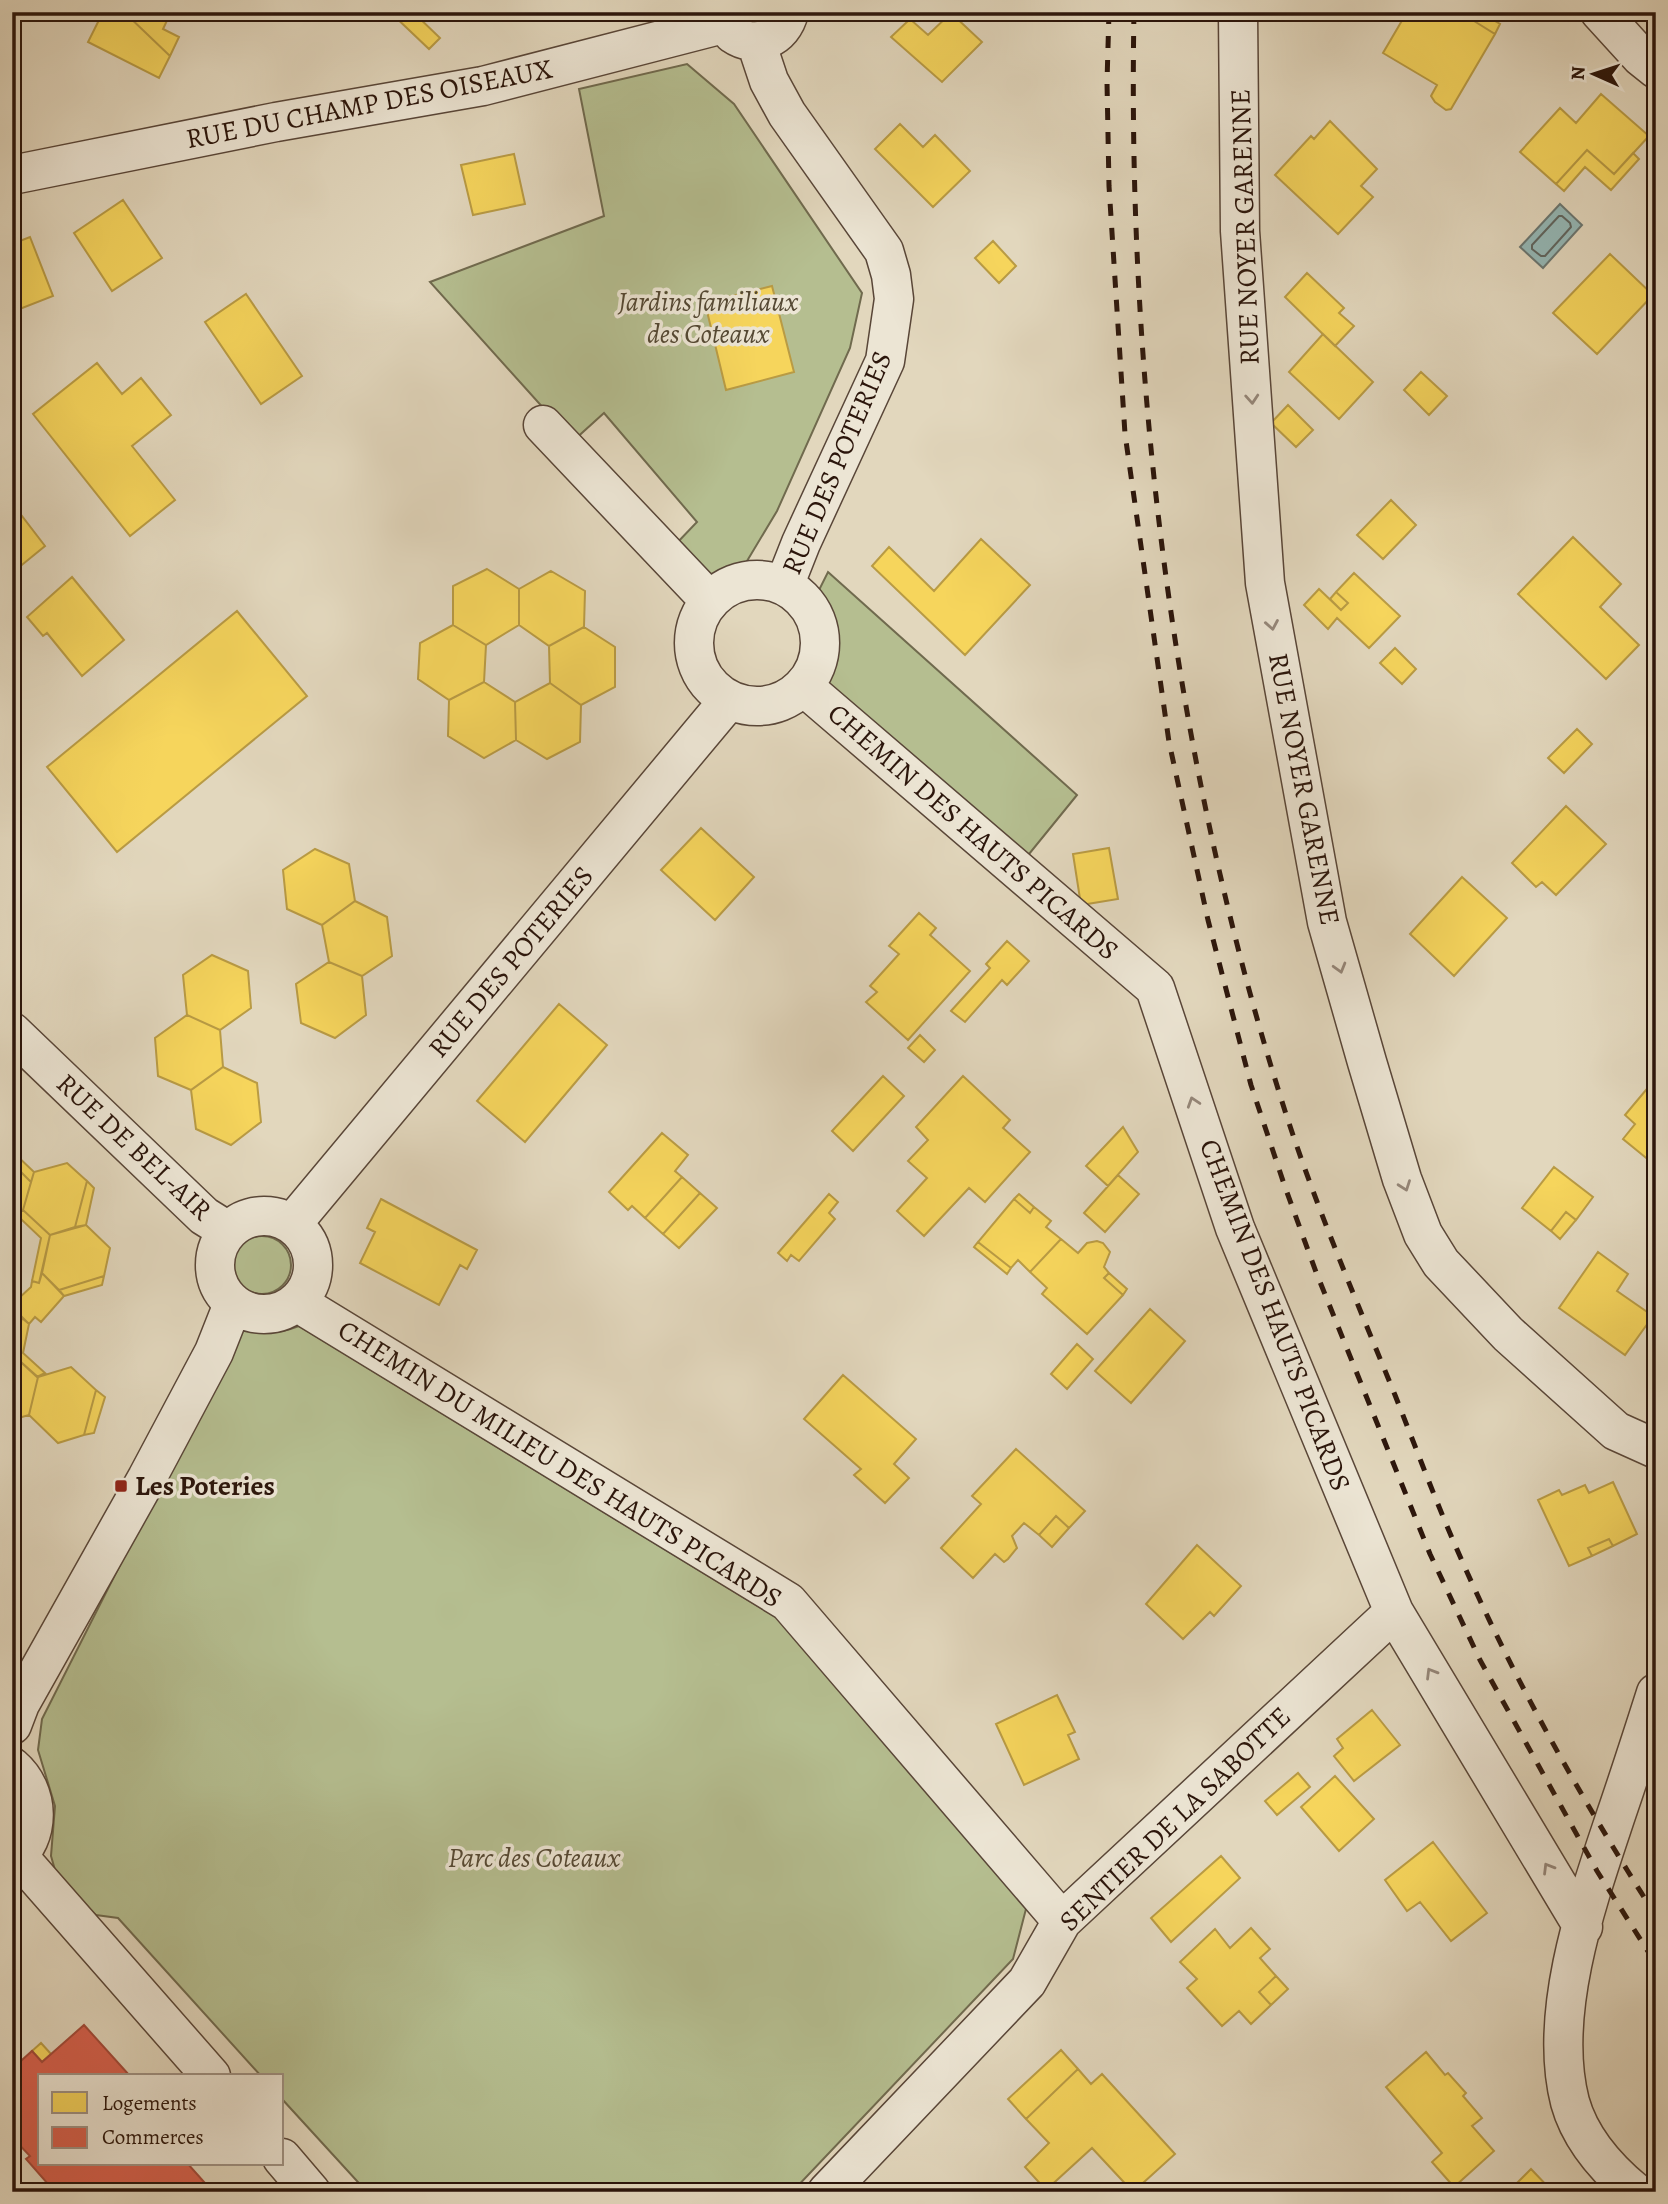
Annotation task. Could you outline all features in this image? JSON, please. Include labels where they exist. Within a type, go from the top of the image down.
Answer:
[{"type":"street","points":[[721,18],[738,37],[756,42],[777,34],[785,26],[789,12]]},
{"type":"street","name":"RUE NOYER GARENNE","points":[[1238,12],[1241,231],[1265,583],[1327,922],[1367,1062],[1402,1179],[1423,1234],[1441,1263],[1508,1334],[1616,1431],[1656,1449]]},
{"type":"street","points":[[1600,12],[1640,57],[1656,69]]},
{"type":"street","name":"RUE DU CHAMP DES OISEAUX","points":[[12,175],[276,122],[483,86],[721,18]]},
{"type":"street","name":"RUE DES POTERIES","points":[[756,42],[769,80],[787,114],[884,251],[894,299],[885,361],[801,543],[784,586]]},
{"type":"street","points":[[543,425],[710,601]]},
{"type":"street","points":[[765,580],[784,586],[800,597],[812,612],[819,631],[819,651],[814,670],[803,686],[787,698],[769,705],[749,706],[729,700],[713,689],[701,674],[695,655],[694,636],[700,617],[710,601],[725,588],[744,581],[765,580]]},
{"type":"street","name":"CHEMIN DES HAUTS PICARDS","points":[[803,686],[1155,988],[1235,1228],[1394,1612],[1583,1927]]},
{"type":"street","name":"RUE DES POTERIES","points":[[292,1224],[729,700]]},
{"type":"street","name":"RUE DE BEL-AIR","points":[[12,1032],[204,1216],[228,1231]]},
{"type":"street","points":[[251,1216],[279,1217],[292,1224],[304,1235],[311,1249],[311,1282],[303,1297],[278,1313],[262,1315],[233,1304],[219,1284],[214,1260],[219,1244],[228,1231],[251,1216]]},
{"type":"street","name":"CHEMIN DU MILIEU DES HAUTS PICARDS","points":[[303,1297],[308,1308],[788,1602],[1062,1921]]},
{"type":"street","points":[[12,1724],[19,1704],[147,1478],[214,1352],[233,1304]]},
{"type":"street","name":"SENTIER DE LA SABOTTE","points":[[827,2192],[1027,1982],[1062,1921],[1394,1612]]},
{"type":"street","points":[[1634,2192],[1603,2162],[1585,2137],[1570,2103],[1564,2060],[1563,2020],[1597,1871],[1656,1693]]},
{"type":"street","points":[[12,1767],[27,1784],[33,1802],[34,1821],[29,1840],[15,1858],[209,2074]]},
{"type":"street","points":[[284,2160],[311,2192]]},
{"type":"green space","name":"Jardins familiaux des Coteaux","points":[[687,64],[734,104],[862,293],[850,348],[777,511],[741,571],[712,575],[675,545],[697,522],[604,413],[573,441],[430,282],[604,216],[579,89]]},
{"type":"green space","points":[[828,572],[1077,795],[1025,859],[825,680],[825,629],[815,598]]},
{"type":"green space","points":[[262,1236],[273,1238],[286,1249],[291,1265],[289,1276],[278,1289],[262,1294],[251,1292],[238,1281],[233,1265],[235,1254],[246,1241]]},
{"type":"green space","name":"Parc des Coteaux","points":[[299,1326],[779,1619],[1027,1905],[1013,1959],[792,2192],[367,2192],[284,2101],[284,2074],[259,2074],[118,1918],[96,1915],[55,1870],[51,1856],[55,1806],[38,1750],[42,1719],[240,1328],[255,1332],[284,1331]]},
{"type":"water","points":[[1560,204],[1582,225],[1543,268],[1520,247]]},
{"type":"building: Logements","points":[[103,12],[124,12],[170,56],[159,78],[88,42]]},
{"type":"building: Logements","points":[[124,12],[171,12],[163,29],[179,37],[170,56]]},
{"type":"building: Logements","points":[[390,12],[413,12],[440,38],[429,49]]},
{"type":"building: Logements","points":[[1407,12],[1468,12],[1466,16],[1495,34],[1451,109],[1446,110],[1431,96],[1437,85],[1383,53]]},
{"type":"building: Logements","points":[[1468,12],[1480,12],[1500,24],[1495,34],[1466,16]]},
{"type":"building: Logements","points":[[951,13],[982,42],[942,82],[891,37],[910,19],[928,35]]},
{"type":"building: Logements","points":[[1601,94],[1649,136],[1614,174],[1587,150],[1556,184],[1520,152],[1560,108],[1576,123]]},
{"type":"building: Logements","points":[[1330,121],[1377,169],[1361,186],[1373,197],[1338,234],[1275,175],[1311,136],[1314,139]]},
{"type":"building: Logements","points":[[900,124],[923,147],[935,135],[970,171],[933,207],[875,149]]},
{"type":"building: Logements","points":[[1587,150],[1614,174],[1633,153],[1639,159],[1611,190],[1585,167],[1564,191],[1556,184]]},
{"type":"building: Logements","points":[[514,154],[525,204],[473,215],[461,165]]},
{"type":"building: Logements","points":[[123,200],[162,258],[112,291],[74,233]]},
{"type":"building: Logements","points":[[30,237],[53,296],[12,312],[12,244]]},
{"type":"building: Logements","points":[[993,241],[1016,266],[999,283],[975,258]]},
{"type":"building: Logements","points":[[1610,254],[1653,295],[1597,354],[1553,313]]},
{"type":"building: Logements","points":[[1307,273],[1344,308],[1339,313],[1354,326],[1335,346],[1285,297]]},
{"type":"building: Logements","points":[[772,286],[794,372],[726,390],[705,303]]},
{"type":"building: Logements","points":[[246,294],[302,376],[261,404],[205,322]]},
{"type":"building: Logements","points":[[1323,334],[1373,382],[1339,419],[1289,372]]},
{"type":"building: Logements","points":[[97,363],[122,394],[141,378],[171,415],[132,446],[175,500],[130,536],[33,414]]},
{"type":"building: Logements","points":[[1421,372],[1447,396],[1429,415],[1404,390]]},
{"type":"building: Logements","points":[[1288,405],[1313,430],[1296,447],[1271,423]]},
{"type":"building: Logements","points":[[1391,500],[1416,525],[1383,559],[1357,535]]},
{"type":"building: Logements","points":[[12,503],[45,546],[12,573]]},
{"type":"building: Logements","points":[[1573,537],[1621,584],[1600,607],[1639,645],[1606,679],[1518,594]]},
{"type":"building: Logements","points":[[981,539],[1030,585],[965,655],[872,566],[889,547],[934,591]]},
{"type":"building: Logements","points":[[487,569],[519,589],[519,625],[486,645],[453,625],[453,586]]},
{"type":"building: Logements","points":[[551,571],[585,591],[584,627],[549,646],[519,625],[519,589]]},
{"type":"building: Logements","points":[[1354,573],[1400,616],[1369,648],[1337,618],[1328,629],[1304,605],[1319,589],[1341,610],[1348,603],[1336,592]]},
{"type":"building: Logements","points":[[72,577],[124,640],[82,676],[47,633],[43,636],[27,617]]},
{"type":"building: Logements","points":[[1336,592],[1348,603],[1341,610],[1330,599]]},
{"type":"building: Logements","points":[[237,611],[307,696],[117,852],[47,767]]},
{"type":"building: Logements","points":[[453,625],[486,645],[484,682],[449,700],[418,679],[420,643]]},
{"type":"building: Logements","points":[[584,627],[615,647],[615,687],[581,705],[550,683],[549,646]]},
{"type":"building: Logements","points":[[1395,648],[1416,669],[1402,684],[1380,663]]},
{"type":"building: Logements","points":[[484,682],[515,702],[516,740],[484,758],[448,736],[449,700]]},
{"type":"building: Logements","points":[[550,683],[581,705],[580,742],[547,759],[516,740],[515,702]]},
{"type":"building: Logements","points":[[1577,729],[1592,744],[1564,773],[1548,758]]},
{"type":"building: Logements","points":[[1566,806],[1606,844],[1556,895],[1542,882],[1536,887],[1512,863]]},
{"type":"building: Logements","points":[[701,828],[754,877],[715,920],[661,870]]},
{"type":"building: Logements","points":[[1109,848],[1118,899],[1081,905],[1073,854]]},
{"type":"building: Logements","points":[[315,849],[349,864],[355,901],[322,925],[287,909],[283,870]]},
{"type":"building: Logements","points":[[1462,877],[1507,918],[1454,976],[1410,934]]},
{"type":"building: Logements","points":[[355,901],[387,917],[392,956],[362,976],[329,962],[322,925]]},
{"type":"building: Logements","points":[[919,913],[936,928],[930,935],[970,971],[908,1040],[866,1002],[877,992],[870,986],[899,954],[889,946]]},
{"type":"building: Logements","points":[[1007,941],[1029,961],[1007,985],[1002,980],[965,1022],[951,1011],[990,968],[986,964]]},
{"type":"building: Logements","points":[[212,955],[248,971],[251,1008],[220,1030],[187,1015],[183,975]]},
{"type":"building: Logements","points":[[329,962],[362,976],[366,1015],[335,1038],[301,1023],[296,984]]},
{"type":"building: Logements","points":[[559,1004],[607,1045],[525,1142],[477,1101]]},
{"type":"building: Logements","points":[[187,1015],[220,1030],[223,1067],[191,1090],[158,1076],[155,1038]]},
{"type":"building: Logements","points":[[920,1035],[935,1050],[924,1062],[908,1048]]},
{"type":"building: Logements","points":[[223,1067],[257,1083],[261,1122],[231,1145],[196,1129],[191,1090]]},
{"type":"building: Logements","points":[[883,1076],[904,1096],[853,1151],[832,1131]]},
{"type":"building: Logements","points":[[963,1076],[1010,1120],[1003,1128],[1030,1152],[985,1202],[969,1188],[924,1236],[897,1211],[927,1178],[908,1161],[928,1140],[916,1127]]},
{"type":"building: Logements","points":[[1656,1078],[1656,1166],[1623,1139],[1635,1124],[1625,1115]]},
{"type":"building: Logements","points":[[1123,1127],[1138,1152],[1108,1186],[1086,1166]]},
{"type":"building: Logements","points":[[662,1133],[688,1155],[675,1171],[682,1177],[645,1218],[632,1206],[628,1210],[609,1192]]},
{"type":"building: Logements","points":[[12,1151],[34,1172],[31,1182],[12,1163]]},
{"type":"building: Logements","points":[[12,1163],[31,1182],[23,1210],[12,1213]]},
{"type":"building: Logements","points":[[67,1163],[87,1181],[75,1227],[50,1235],[23,1210],[34,1172]]},
{"type":"building: Logements","points":[[1554,1167],[1593,1197],[1576,1220],[1566,1212],[1551,1231],[1522,1208]]},
{"type":"building: Logements","points":[[1118,1175],[1139,1194],[1105,1232],[1084,1213]]},
{"type":"building: Logements","points":[[682,1177],[700,1193],[663,1234],[645,1218]]},
{"type":"building: Logements","points":[[87,1181],[94,1188],[86,1225],[75,1227]]},
{"type":"building: Logements","points":[[700,1193],[717,1208],[679,1248],[663,1234]]},
{"type":"building: Logements","points":[[829,1194],[838,1202],[829,1213],[835,1219],[799,1261],[791,1255],[787,1261],[778,1253]]},
{"type":"building: Logements","points":[[1019,1194],[1034,1207],[1030,1213],[1014,1199]]},
{"type":"building: Logements","points":[[381,1199],[477,1250],[467,1269],[460,1265],[439,1305],[360,1263],[375,1232],[367,1228]]},
{"type":"building: Logements","points":[[1014,1199],[1030,1213],[1034,1207],[1051,1221],[1046,1227],[1061,1239],[1030,1272],[1018,1260],[1011,1268],[978,1242]]},
{"type":"building: Logements","points":[[23,1210],[50,1235],[39,1283],[32,1281],[41,1238],[21,1219],[12,1221],[12,1213]]},
{"type":"building: Logements","points":[[1566,1212],[1576,1220],[1560,1239],[1551,1231]]},
{"type":"building: Logements","points":[[86,1225],[110,1248],[104,1276],[59,1290],[42,1273],[50,1235]]},
{"type":"building: Logements","points":[[1061,1239],[1078,1253],[1087,1243],[1103,1243],[1110,1252],[1104,1267],[1109,1273],[1104,1278],[1123,1295],[1087,1334],[1042,1294],[1047,1288],[1030,1272]]},
{"type":"building: Logements","points":[[978,1242],[1011,1268],[1007,1274],[974,1247]]},
{"type":"building: Logements","points":[[1598,1252],[1628,1274],[1617,1291],[1653,1316],[1625,1355],[1559,1308]]},
{"type":"building: Logements","points":[[42,1273],[64,1296],[41,1322],[35,1317],[29,1324],[12,1307],[12,1294],[18,1299],[31,1287],[32,1281],[39,1283]]},
{"type":"building: Logements","points":[[1109,1273],[1127,1289],[1123,1295],[1104,1278]]},
{"type":"building: Logements","points":[[104,1276],[102,1285],[64,1296],[59,1290]]},
{"type":"building: Logements","points":[[12,1307],[22,1318],[12,1353]]},
{"type":"building: Logements","points":[[1150,1309],[1185,1341],[1131,1403],[1095,1371]]},
{"type":"building: Logements","points":[[22,1318],[29,1324],[23,1353],[45,1373],[37,1377],[12,1354]]},
{"type":"building: Logements","points":[[1077,1344],[1093,1359],[1067,1389],[1051,1374]]},
{"type":"building: Logements","points":[[12,1354],[38,1377],[29,1415],[12,1420]]},
{"type":"building: Logements","points":[[71,1367],[96,1390],[84,1435],[58,1443],[29,1415],[38,1377]]},
{"type":"building: Logements","points":[[843,1375],[916,1439],[894,1464],[909,1478],[885,1503],[854,1475],[861,1469],[804,1419]]},
{"type":"building: Logements","points":[[96,1390],[105,1397],[94,1433],[84,1435]]},
{"type":"building: Logements","points":[[1016,1449],[1085,1511],[1069,1528],[1056,1516],[1039,1535],[1024,1523],[1012,1536],[1017,1548],[1008,1559],[1004,1562],[995,1554],[973,1578],[941,1548],[981,1504],[972,1496]]},
{"type":"building: Logements","points":[[1613,1482],[1637,1534],[1613,1546],[1609,1539],[1588,1548],[1592,1556],[1569,1566],[1538,1500],[1559,1490],[1562,1495],[1585,1485],[1589,1493]]},
{"type":"building: Logements","points":[[1056,1516],[1069,1528],[1052,1547],[1039,1535]]},
{"type":"building: Logements","points":[[1609,1539],[1613,1546],[1592,1556],[1588,1548]]},
{"type":"building: Logements","points":[[1197,1545],[1241,1586],[1214,1616],[1210,1612],[1183,1639],[1146,1604]]},
{"type":"building: Logements","points":[[1057,1695],[1075,1732],[1068,1735],[1079,1759],[1024,1785],[996,1724]]},
{"type":"building: Logements","points":[[1372,1710],[1400,1745],[1354,1781],[1334,1756],[1343,1748],[1337,1739]]},
{"type":"building: Logements","points":[[1298,1773],[1310,1787],[1277,1815],[1265,1801]]},
{"type":"building: Logements","points":[[1335,1776],[1374,1819],[1339,1851],[1301,1807]]},
{"type":"building: Logements","points":[[1433,1842],[1487,1913],[1451,1941],[1420,1902],[1407,1911],[1385,1880]]},
{"type":"building: Logements","points":[[1221,1856],[1240,1878],[1171,1942],[1151,1918]]},
{"type":"building: Logements","points":[[1251,1928],[1270,1949],[1260,1958],[1276,1976],[1259,1992],[1271,2005],[1251,2024],[1239,2011],[1222,2026],[1187,1988],[1197,1979],[1180,1962],[1215,1929],[1230,1948]]},
{"type":"building: Logements","points":[[1276,1976],[1288,1989],[1271,2005],[1259,1992]]},
{"type":"building: Logements","points":[[41,2043],[51,2054],[42,2062],[32,2051]]},
{"type":"building: Logements","points":[[1061,2050],[1078,2069],[1026,2119],[1008,2099]]},
{"type":"building: Logements","points":[[1426,2052],[1445,2075],[1448,2073],[1466,2093],[1463,2096],[1482,2118],[1472,2126],[1494,2151],[1454,2187],[1432,2162],[1442,2153],[1386,2087]]},
{"type":"building: Logements","points":[[1078,2069],[1091,2084],[1102,2074],[1175,2154],[1133,2192],[1092,2148],[1046,2190],[1025,2167],[1049,2143],[1026,2119]]},
{"type":"building: Logements","points":[[1531,2169],[1553,2192],[1508,2192]]},
{"type":"building: Commerces","points":[[84,2025],[128,2074],[38,2074],[38,2166],[190,2166],[213,2192],[55,2192],[26,2159],[30,2156],[12,2137],[12,2087],[19,2081],[12,2075],[12,2069],[32,2051],[42,2062]]},
{"type":"railway","points":[[1109,12],[1109,186],[1125,434],[1169,742],[1208,920],[1251,1085],[1316,1272],[1430,1554],[1480,1660],[1597,1871],[1656,1964]]},
{"type":"railway","points":[[1134,12],[1134,150],[1139,290],[1149,430],[1165,569],[1186,708],[1214,846],[1247,981],[1286,1114],[1311,1185],[1459,1554],[1550,1739],[1656,1916]]},
{"type":"place","name":"Les Poteries","points":[[121,1486]]}]
